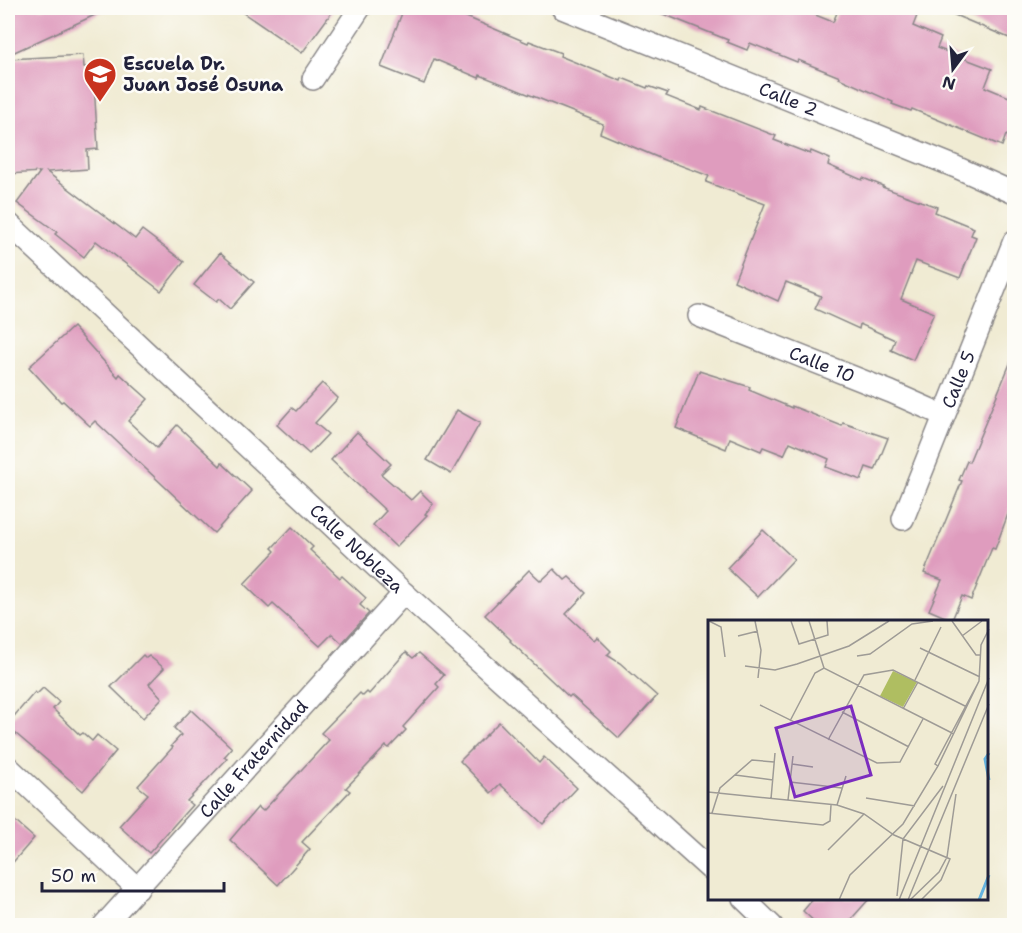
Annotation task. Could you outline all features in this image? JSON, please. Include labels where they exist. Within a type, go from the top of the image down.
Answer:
[{"type":"street","points":[[313,79],[360,8]]},
{"type":"street","name":"Calle 2","points":[[562,8],[956,167],[1014,193]]},
{"type":"street","name":"Calle Nobleza","points":[[8,222],[404,593],[708,867]]},
{"type":"street","name":"Calle 5","points":[[903,519],[1014,241]]},
{"type":"street","name":"Calle 10","points":[[699,316],[943,415]]},
{"type":"street","name":"Calle Fraternidad","points":[[104,926],[404,593]]},
{"type":"street","points":[[8,767],[138,889]]},
{"type":"street","points":[[745,900],[772,926]]},
{"type":"building","points":[[8,8],[110,8],[8,55]]},
{"type":"building","points":[[236,8],[335,8],[302,53]]},
{"type":"building","points":[[404,8],[445,8],[528,43],[529,41],[561,53],[560,56],[621,81],[622,78],[668,93],[666,96],[701,110],[702,107],[776,136],[774,140],[830,159],[828,165],[937,207],[935,212],[974,228],[971,235],[976,237],[960,278],[916,261],[901,299],[934,313],[913,360],[891,350],[895,340],[860,324],[859,329],[815,309],[821,296],[786,282],[778,301],[734,281],[765,204],[706,182],[709,176],[600,133],[603,124],[480,75],[479,78],[434,59],[424,84],[381,67]]},
{"type":"building","points":[[648,8],[798,8],[833,22],[839,8],[920,8],[913,26],[941,38],[937,48],[992,69],[985,87],[1014,99],[1014,139],[1006,135],[1002,146],[912,109],[911,111],[892,104],[893,102],[840,77],[798,60],[797,62],[750,43],[747,50]]},
{"type":"building","points":[[938,8],[1014,8],[1014,40]]},
{"type":"building","points":[[83,55],[84,67],[93,67],[98,149],[87,150],[88,169],[47,172],[135,239],[142,230],[184,262],[161,291],[96,241],[84,257],[55,234],[57,232],[17,203],[40,172],[8,174],[8,59]]},
{"type":"building","points":[[220,253],[254,282],[230,309],[219,299],[216,302],[194,285]]},
{"type":"building","points":[[73,327],[118,377],[120,374],[148,399],[128,421],[157,448],[177,425],[220,466],[222,463],[252,491],[214,533],[95,421],[90,426],[63,401],[61,402],[29,367]]},
{"type":"building","points":[[1014,354],[1014,498],[995,549],[992,548],[971,600],[962,596],[952,620],[929,610],[942,580],[924,573],[962,481],[959,480],[967,461],[969,462]]},
{"type":"building","points":[[699,371],[750,387],[749,390],[842,426],[843,423],[888,438],[875,470],[866,467],[861,480],[826,467],[829,459],[790,442],[784,455],[763,447],[761,451],[730,438],[726,449],[676,428]]},
{"type":"building","points":[[322,383],[338,398],[315,423],[328,434],[309,454],[277,425],[292,408],[296,411]]},
{"type":"building","points":[[457,410],[480,423],[451,474],[427,460]]},
{"type":"building","points":[[357,432],[391,464],[381,474],[411,500],[420,491],[433,504],[425,514],[427,515],[396,547],[373,525],[386,511],[331,460]]},
{"type":"building","points":[[292,527],[313,547],[310,550],[366,598],[360,605],[369,613],[342,643],[332,634],[320,646],[273,604],[269,608],[244,584],[275,551],[272,548]]},
{"type":"building","points":[[763,530],[794,559],[758,597],[727,568]]},
{"type":"building","points":[[554,569],[565,580],[569,577],[586,593],[566,614],[594,640],[597,637],[611,651],[607,655],[620,663],[657,696],[619,738],[571,695],[569,697],[485,615],[529,570],[541,581]]},
{"type":"building","points":[[406,652],[413,658],[419,653],[444,675],[436,684],[439,687],[403,727],[406,730],[389,748],[386,746],[346,788],[350,791],[302,842],[310,849],[278,885],[230,840],[258,807],[263,811],[329,740],[321,733],[360,693],[363,696],[367,692],[369,694]]},
{"type":"building","points":[[143,655],[146,658],[149,656],[164,668],[149,684],[162,698],[143,718],[111,687]]},
{"type":"building","points":[[43,688],[59,702],[53,709],[80,735],[83,733],[92,741],[97,735],[116,751],[83,791],[8,727],[8,723],[35,692],[37,694]]},
{"type":"building","points":[[191,710],[232,748],[224,757],[227,759],[187,801],[192,805],[149,853],[119,826],[148,794],[138,786],[173,747],[171,746],[181,735],[174,728]]},
{"type":"building","points":[[499,722],[539,763],[544,757],[577,788],[543,824],[500,784],[491,793],[460,761]]},
{"type":"building","points":[[8,815],[34,838],[8,868]]},
{"type":"building","points":[[812,900],[868,900],[845,926],[819,926],[803,911]]},
{"type":"place","name":"Escuela Dr. Juan José Osuna","points":[[100,103]]}]
